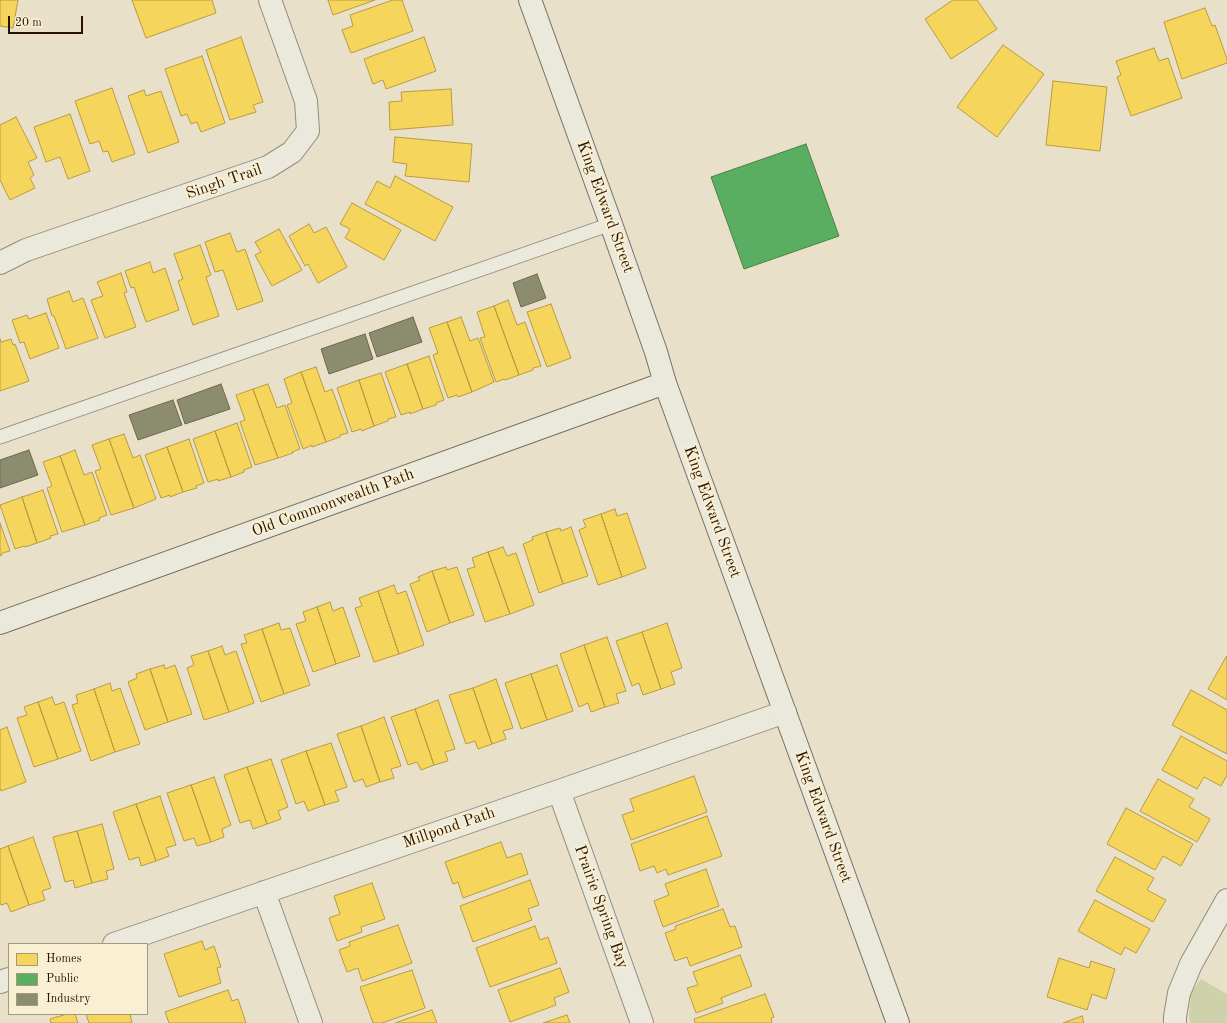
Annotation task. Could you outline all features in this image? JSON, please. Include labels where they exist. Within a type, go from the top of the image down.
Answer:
[{"type":"street","name":"Singh Trail","points":[[0,263],[26,250],[268,167],[292,152],[308,130],[306,101],[270,0]]},
{"type":"street","name":"King Edward Street","points":[[530,0],[612,224],[656,352],[665,383],[898,1023]]},
{"type":"street","name":"Old Commonwealth Path","points":[[0,623],[665,383]]},
{"type":"street","name":"Millpond Path","points":[[117,943],[785,712]]},
{"type":"street","name":"Prairie Spring Bay","points":[[559,791],[642,1023]]},
{"type":"street","points":[[264,892],[311,1023]]},
{"type":"street","points":[[1176,1023],[1174,1017],[1179,993],[1191,964],[1227,900]]},
{"type":"lane","points":[[0,436],[612,224]]},
{"type":"green space","points":[[1201,979],[1227,994],[1227,1023],[1190,1023],[1191,993]]},
{"type":"building: Homes","points":[[0,0],[18,0],[13,28],[0,26]]},
{"type":"building: Homes","points":[[132,0],[212,0],[216,13],[146,38]]},
{"type":"building: Homes","points":[[328,0],[375,0],[333,15]]},
{"type":"building: Homes","points":[[393,0],[402,0],[413,31],[351,53],[342,30],[353,26],[350,15]]},
{"type":"building: Homes","points":[[953,0],[977,0],[997,29],[951,59],[925,19]]},
{"type":"building: Homes","points":[[1205,8],[1212,26],[1215,25],[1227,59],[1227,63],[1182,79],[1164,22]]},
{"type":"building: Homes","points":[[241,37],[263,102],[253,105],[256,112],[230,120],[206,50]]},
{"type":"building: Homes","points":[[424,37],[436,71],[386,89],[383,80],[373,84],[364,59]]},
{"type":"building: Homes","points":[[1003,45],[1044,74],[997,137],[957,107]]},
{"type":"building: Homes","points":[[1154,48],[1159,61],[1168,58],[1182,98],[1131,116],[1117,77],[1121,75],[1116,61]]},
{"type":"building: Homes","points":[[202,56],[225,123],[201,132],[197,122],[191,124],[187,114],[181,116],[165,69]]},
{"type":"building: Homes","points":[[1053,81],[1107,87],[1100,151],[1046,145]]},
{"type":"building: Homes","points":[[112,88],[135,154],[112,162],[108,151],[103,152],[99,141],[90,144],[75,101]]},
{"type":"building: Homes","points":[[451,89],[453,125],[390,130],[389,102],[402,101],[401,92]]},
{"type":"building: Homes","points":[[144,90],[146,96],[161,91],[179,142],[148,153],[128,96]]},
{"type":"building: Homes","points":[[70,114],[90,171],[68,179],[60,157],[46,162],[34,127]]},
{"type":"building: Homes","points":[[16,117],[37,158],[28,162],[34,175],[30,178],[35,188],[10,200],[0,180],[0,125]]},
{"type":"building: Homes","points":[[395,137],[472,144],[469,182],[405,176],[407,164],[393,162]]},
{"type":"building: Homes","points":[[395,176],[453,207],[435,241],[365,204],[377,181],[390,188]]},
{"type":"building: Homes","points":[[352,203],[401,230],[384,260],[345,238],[350,229],[340,224]]},
{"type":"building: Homes","points":[[309,224],[314,233],[326,227],[347,267],[318,283],[308,264],[305,266],[289,236]]},
{"type":"building: Homes","points":[[279,229],[302,270],[272,286],[255,255],[261,252],[255,242]]},
{"type":"building: Homes","points":[[230,233],[237,252],[245,249],[263,301],[237,310],[223,270],[215,272],[205,242]]},
{"type":"building: Homes","points":[[200,245],[211,275],[206,277],[219,316],[193,325],[178,281],[183,279],[174,254]]},
{"type":"building: Homes","points":[[150,262],[153,273],[165,268],[179,310],[146,322],[134,287],[131,288],[125,271]]},
{"type":"building: Homes","points":[[121,273],[127,292],[124,293],[136,327],[105,338],[91,300],[103,296],[97,282]]},
{"type":"building: Homes","points":[[69,291],[73,302],[83,298],[98,338],[66,349],[54,316],[52,316],[47,299]]},
{"type":"building: Homes","points":[[508,300],[517,325],[525,322],[541,366],[519,375],[494,306]]},
{"type":"building: Homes","points":[[551,304],[571,358],[547,367],[527,312]]},
{"type":"building: Homes","points":[[494,306],[519,375],[496,382],[480,338],[485,337],[477,312]]},
{"type":"building: Homes","points":[[46,313],[59,348],[30,359],[24,342],[20,343],[12,320],[27,315],[29,319]]},
{"type":"building: Homes","points":[[461,317],[470,341],[478,338],[494,382],[472,392],[447,322]]},
{"type":"building: Homes","points":[[447,322],[472,392],[458,397],[457,395],[448,398],[433,355],[438,353],[429,328]]},
{"type":"building: Homes","points":[[0,339],[1,342],[11,339],[13,345],[15,344],[29,381],[0,391]]},
{"type":"building: Homes","points":[[429,356],[444,400],[436,403],[436,405],[423,409],[407,364]]},
{"type":"building: Homes","points":[[407,364],[423,409],[410,414],[410,412],[401,415],[385,372]]},
{"type":"building: Homes","points":[[316,367],[325,392],[332,389],[348,433],[326,442],[301,372]]},
{"type":"building: Homes","points":[[301,372],[326,442],[312,447],[312,445],[303,449],[287,405],[292,403],[284,379]]},
{"type":"building: Homes","points":[[381,373],[396,417],[374,426],[359,380]]},
{"type":"building: Homes","points":[[359,380],[374,426],[362,431],[361,429],[352,432],[337,388]]},
{"type":"building: Homes","points":[[268,384],[277,408],[285,405],[300,449],[278,458],[253,389]]},
{"type":"building: Homes","points":[[253,389],[278,458],[255,465],[240,422],[245,420],[236,395]]},
{"type":"building: Homes","points":[[237,423],[252,467],[231,477],[215,431]]},
{"type":"building: Homes","points":[[215,431],[231,477],[208,482],[193,439]]},
{"type":"building: Homes","points":[[124,434],[133,458],[140,455],[156,499],[134,508],[109,439]]},
{"type":"building: Homes","points":[[109,439],[134,508],[111,515],[95,471],[101,469],[92,445]]},
{"type":"building: Homes","points":[[189,439],[204,483],[196,486],[197,488],[183,492],[167,447]]},
{"type":"building: Homes","points":[[167,447],[183,492],[170,497],[170,495],[161,498],[145,455]]},
{"type":"building: Homes","points":[[75,450],[84,475],[92,472],[107,515],[99,518],[100,520],[85,525],[60,456]]},
{"type":"building: Homes","points":[[60,456],[85,525],[62,532],[47,488],[52,486],[43,462]]},
{"type":"building: Homes","points":[[43,490],[58,534],[50,536],[51,538],[37,543],[22,497]]},
{"type":"building: Homes","points":[[22,497],[37,543],[15,549],[0,505]]},
{"type":"building: Homes","points":[[615,509],[617,516],[627,513],[646,568],[622,577],[601,514]]},
{"type":"building: Homes","points":[[601,514],[622,577],[598,585],[579,530],[586,527],[583,520]]},
{"type":"building: Homes","points":[[0,523],[10,551],[2,553],[0,556]]},
{"type":"building: Homes","points":[[571,527],[588,576],[563,584],[546,532],[560,528],[561,531]]},
{"type":"building: Homes","points":[[546,532],[563,584],[539,593],[523,544],[533,540],[532,537]]},
{"type":"building: Homes","points":[[503,547],[507,556],[516,553],[534,605],[510,614],[488,552]]},
{"type":"building: Homes","points":[[488,552],[510,614],[485,622],[467,569],[475,567],[472,558]]},
{"type":"building: Homes","points":[[446,567],[447,570],[457,567],[474,615],[450,623],[432,571]]},
{"type":"building: Homes","points":[[432,571],[450,623],[427,632],[410,584],[420,580],[418,577]]},
{"type":"building: Homes","points":[[394,585],[397,594],[406,591],[424,645],[399,654],[378,591]]},
{"type":"building: Homes","points":[[378,591],[399,654],[374,662],[355,608],[362,606],[359,598]]},
{"type":"building: Homes","points":[[330,602],[333,611],[343,607],[360,656],[336,664],[317,607]]},
{"type":"building: Homes","points":[[317,607],[336,664],[313,672],[296,624],[306,621],[303,612]]},
{"type":"building: Homes","points":[[279,623],[281,630],[290,628],[310,685],[284,694],[262,629]]},
{"type":"building: Homes","points":[[667,623],[682,668],[671,672],[675,684],[661,689],[642,632]]},
{"type":"building: Homes","points":[[262,629],[284,694],[261,702],[241,644],[247,643],[244,635]]},
{"type":"building: Homes","points":[[642,632],[661,689],[643,695],[639,683],[632,686],[616,641]]},
{"type":"building: Homes","points":[[607,637],[626,691],[616,694],[619,703],[605,707],[584,645]]},
{"type":"building: Homes","points":[[584,645],[605,707],[591,712],[588,703],[579,707],[560,654]]},
{"type":"building: Homes","points":[[222,646],[225,655],[236,651],[254,703],[229,712],[208,651]]},
{"type":"building: Homes","points":[[208,651],[229,712],[204,720],[187,668],[194,665],[191,656]]},
{"type":"building: Homes","points":[[1227,657],[1227,700],[1208,689]]},
{"type":"building: Homes","points":[[164,665],[165,669],[175,665],[192,714],[168,722],[150,669]]},
{"type":"building: Homes","points":[[557,665],[573,711],[547,720],[531,674]]},
{"type":"building: Homes","points":[[150,669],[168,722],[145,730],[128,682],[137,678],[136,674]]},
{"type":"building: Homes","points":[[531,674],[547,720],[521,729],[505,683]]},
{"type":"building: Homes","points":[[496,679],[513,728],[503,731],[506,739],[492,744],[473,688]]},
{"type":"building: Homes","points":[[110,683],[112,691],[120,688],[140,744],[115,752],[94,689]]},
{"type":"building: Homes","points":[[473,688],[492,744],[478,749],[475,741],[466,744],[449,695]]},
{"type":"building: Homes","points":[[94,689],[115,752],[91,761],[72,705],[78,703],[76,695]]},
{"type":"building: Homes","points":[[1191,690],[1227,710],[1227,754],[1172,725]]},
{"type":"building: Homes","points":[[52,697],[55,705],[64,702],[81,751],[58,759],[38,702]]},
{"type":"building: Homes","points":[[438,700],[455,749],[445,752],[448,761],[434,765],[415,709]]},
{"type":"building: Homes","points":[[38,702],[58,759],[34,767],[17,718],[27,715],[24,707]]},
{"type":"building: Homes","points":[[415,709],[434,765],[421,770],[417,762],[408,765],[391,717]]},
{"type":"building: Homes","points":[[384,717],[401,766],[391,769],[394,778],[380,782],[361,726]]},
{"type":"building: Homes","points":[[361,726],[380,782],[366,787],[363,779],[354,782],[337,734]]},
{"type":"building: Homes","points":[[7,727],[26,782],[1,791],[0,730]]},
{"type":"building: Homes","points":[[1181,736],[1227,761],[1227,775],[1221,786],[1204,777],[1197,789],[1162,770]]},
{"type":"building: Homes","points":[[331,743],[347,787],[335,791],[339,801],[325,805],[306,751]]},
{"type":"building: Homes","points":[[306,751],[325,805],[308,811],[304,801],[296,804],[281,760]]},
{"type":"building: Homes","points":[[271,759],[288,807],[278,811],[281,819],[267,824],[247,767]]},
{"type":"building: Homes","points":[[247,767],[267,824],[253,829],[250,820],[240,823],[224,775]]},
{"type":"building: Homes","points":[[694,776],[707,812],[631,840],[622,815],[634,811],[630,799]]},
{"type":"building: Homes","points":[[214,777],[231,825],[222,829],[224,837],[211,842],[191,785]]},
{"type":"building: Homes","points":[[1158,779],[1194,799],[1189,807],[1210,819],[1197,842],[1140,811]]},
{"type":"building: Homes","points":[[191,785],[211,842],[197,846],[194,838],[184,841],[167,793]]},
{"type":"building: Homes","points":[[160,796],[176,845],[166,848],[169,856],[156,861],[136,804]]},
{"type":"building: Homes","points":[[136,804],[156,861],[141,866],[139,857],[129,860],[113,812]]},
{"type":"building: Homes","points":[[1126,808],[1193,844],[1181,866],[1163,856],[1155,870],[1107,844]]},
{"type":"building: Homes","points":[[707,816],[722,856],[668,875],[666,869],[657,873],[654,866],[640,871],[631,844]]},
{"type":"building: Homes","points":[[102,824],[114,869],[106,871],[108,879],[92,883],[77,831]]},
{"type":"building: Homes","points":[[77,831],[92,883],[75,888],[73,880],[65,882],[53,837]]},
{"type":"building: Homes","points":[[33,837],[51,888],[42,891],[45,900],[29,905],[8,846]]},
{"type":"building: Homes","points":[[501,842],[507,858],[521,853],[528,874],[463,898],[458,882],[453,884],[445,862]]},
{"type":"building: Homes","points":[[8,846],[29,905],[11,912],[7,903],[1,905],[0,903],[0,849]]},
{"type":"building: Homes","points":[[1115,857],[1154,878],[1147,890],[1166,900],[1153,922],[1096,891]]},
{"type":"building: Homes","points":[[706,869],[719,906],[663,927],[654,901],[669,895],[665,884]]},
{"type":"building: Homes","points":[[530,880],[539,905],[528,909],[532,920],[473,942],[460,906]]},
{"type":"building: Homes","points":[[372,883],[385,919],[361,927],[362,932],[337,941],[329,918],[340,914],[334,896]]},
{"type":"building: Homes","points":[[1095,900],[1150,929],[1136,953],[1125,947],[1121,955],[1078,931]]},
{"type":"building: Homes","points":[[723,909],[730,927],[735,926],[742,947],[690,966],[687,957],[675,961],[665,933],[676,929],[675,926]]},
{"type":"building: Homes","points":[[398,925],[412,963],[362,981],[358,968],[347,972],[339,950],[350,946],[349,942]]},
{"type":"building: Homes","points":[[535,926],[540,940],[548,937],[557,963],[490,987],[476,948]]},
{"type":"building: Homes","points":[[202,941],[205,950],[214,946],[221,967],[217,968],[221,983],[179,997],[164,954]]},
{"type":"building: Homes","points":[[740,955],[752,986],[721,998],[723,1003],[696,1013],[687,988],[698,985],[693,972]]},
{"type":"building: Homes","points":[[1059,958],[1089,968],[1091,961],[1115,969],[1106,999],[1092,994],[1087,1010],[1047,997]]},
{"type":"building: Homes","points":[[560,968],[569,992],[554,998],[556,1005],[510,1022],[498,990]]},
{"type":"building: Homes","points":[[412,970],[425,1008],[382,1023],[373,1023],[360,987]]},
{"type":"building: Homes","points":[[228,990],[232,1001],[238,999],[246,1023],[169,1023],[165,1012]]},
{"type":"building: Homes","points":[[765,994],[774,1017],[771,1018],[772,1023],[695,1023],[694,1019]]},
{"type":"building: Homes","points":[[432,1010],[437,1023],[395,1023]]},
{"type":"building: Homes","points":[[64,1015],[75,1015],[78,1023],[51,1023],[50,1019]]},
{"type":"building: Homes","points":[[86,1015],[130,1015],[132,1023],[89,1023]]},
{"type":"building: Homes","points":[[567,1015],[570,1023],[543,1023]]},
{"type":"building: Homes","points":[[1082,1016],[1084,1023],[1063,1023]]},
{"type":"building: Public","points":[[806,144],[839,236],[744,269],[711,177]]},
{"type":"building: Industry","points":[[537,274],[546,298],[521,307],[513,283]]},
{"type":"building: Industry","points":[[413,317],[422,342],[377,357],[369,333]]},
{"type":"building: Industry","points":[[365,334],[373,359],[329,374],[321,349]]},
{"type":"building: Industry","points":[[221,384],[230,409],[185,424],[177,400]]},
{"type":"building: Industry","points":[[173,400],[182,425],[138,440],[129,415]]},
{"type":"building: Industry","points":[[29,450],[38,475],[0,488],[0,460]]}]
